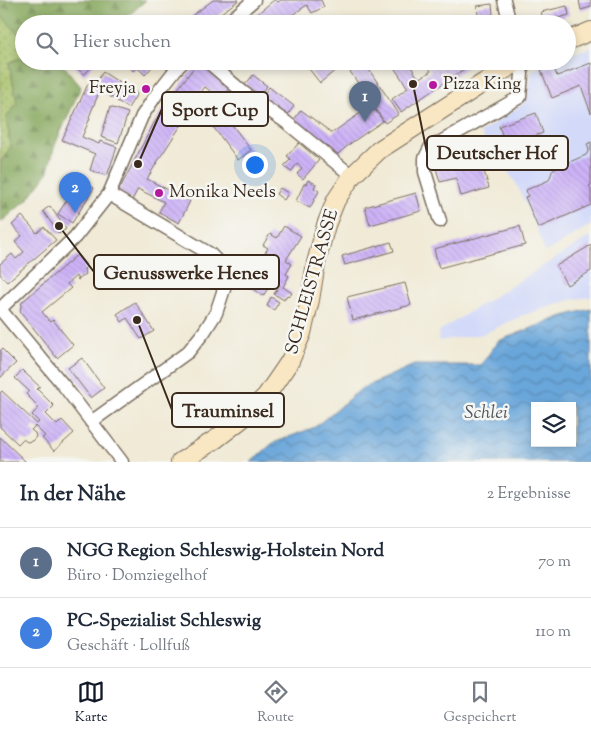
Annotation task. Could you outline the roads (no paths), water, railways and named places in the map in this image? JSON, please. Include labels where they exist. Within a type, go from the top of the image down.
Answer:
[{"type":"street","points":[[236,15],[254,0]]},
{"type":"street","points":[[504,0],[508,15]]},
{"type":"street","points":[[576,37],[591,31]]},
{"type":"street","points":[[122,462],[64,386],[0,309],[75,237],[109,194],[142,116],[175,70]]},
{"type":"street","points":[[217,70],[244,93],[286,122],[352,176]]},
{"type":"street","name":"SCHLEISTRASSE","points":[[180,462],[216,440],[243,418],[266,396],[290,361],[302,333],[316,263],[326,225],[336,200],[352,176],[379,150],[504,70]]},
{"type":"street","points":[[440,221],[425,172],[425,158],[430,148],[520,98],[521,70]]},
{"type":"street","points":[[91,422],[188,352],[216,313],[224,289],[223,272],[219,263],[210,254],[109,194]]},
{"type":"water","name":"Schlei","points":[[591,309],[591,462],[251,462],[273,443],[315,427],[362,388],[414,365],[481,365],[498,341],[563,316]]},
{"type":"place","name":"Deutscher Hof","points":[[413,84]]},
{"type":"place","name":"Pizza King","points":[[433,85]]},
{"type":"place","name":"Freyja","points":[[146,89]]},
{"type":"place","name":"NGG Region Schleswig-Holstein Nord","points":[[365,122]]},
{"type":"place","name":"Sport Cup","points":[[138,164]]},
{"type":"place","name":"Monika Neels","points":[[159,193]]},
{"type":"place","name":"PC-Spezialist Schleswig","points":[[75,213]]},
{"type":"place","name":"Genusswerke Henes","points":[[59,226]]},
{"type":"place","name":"Trauminsel","points":[[137,320]]}]
